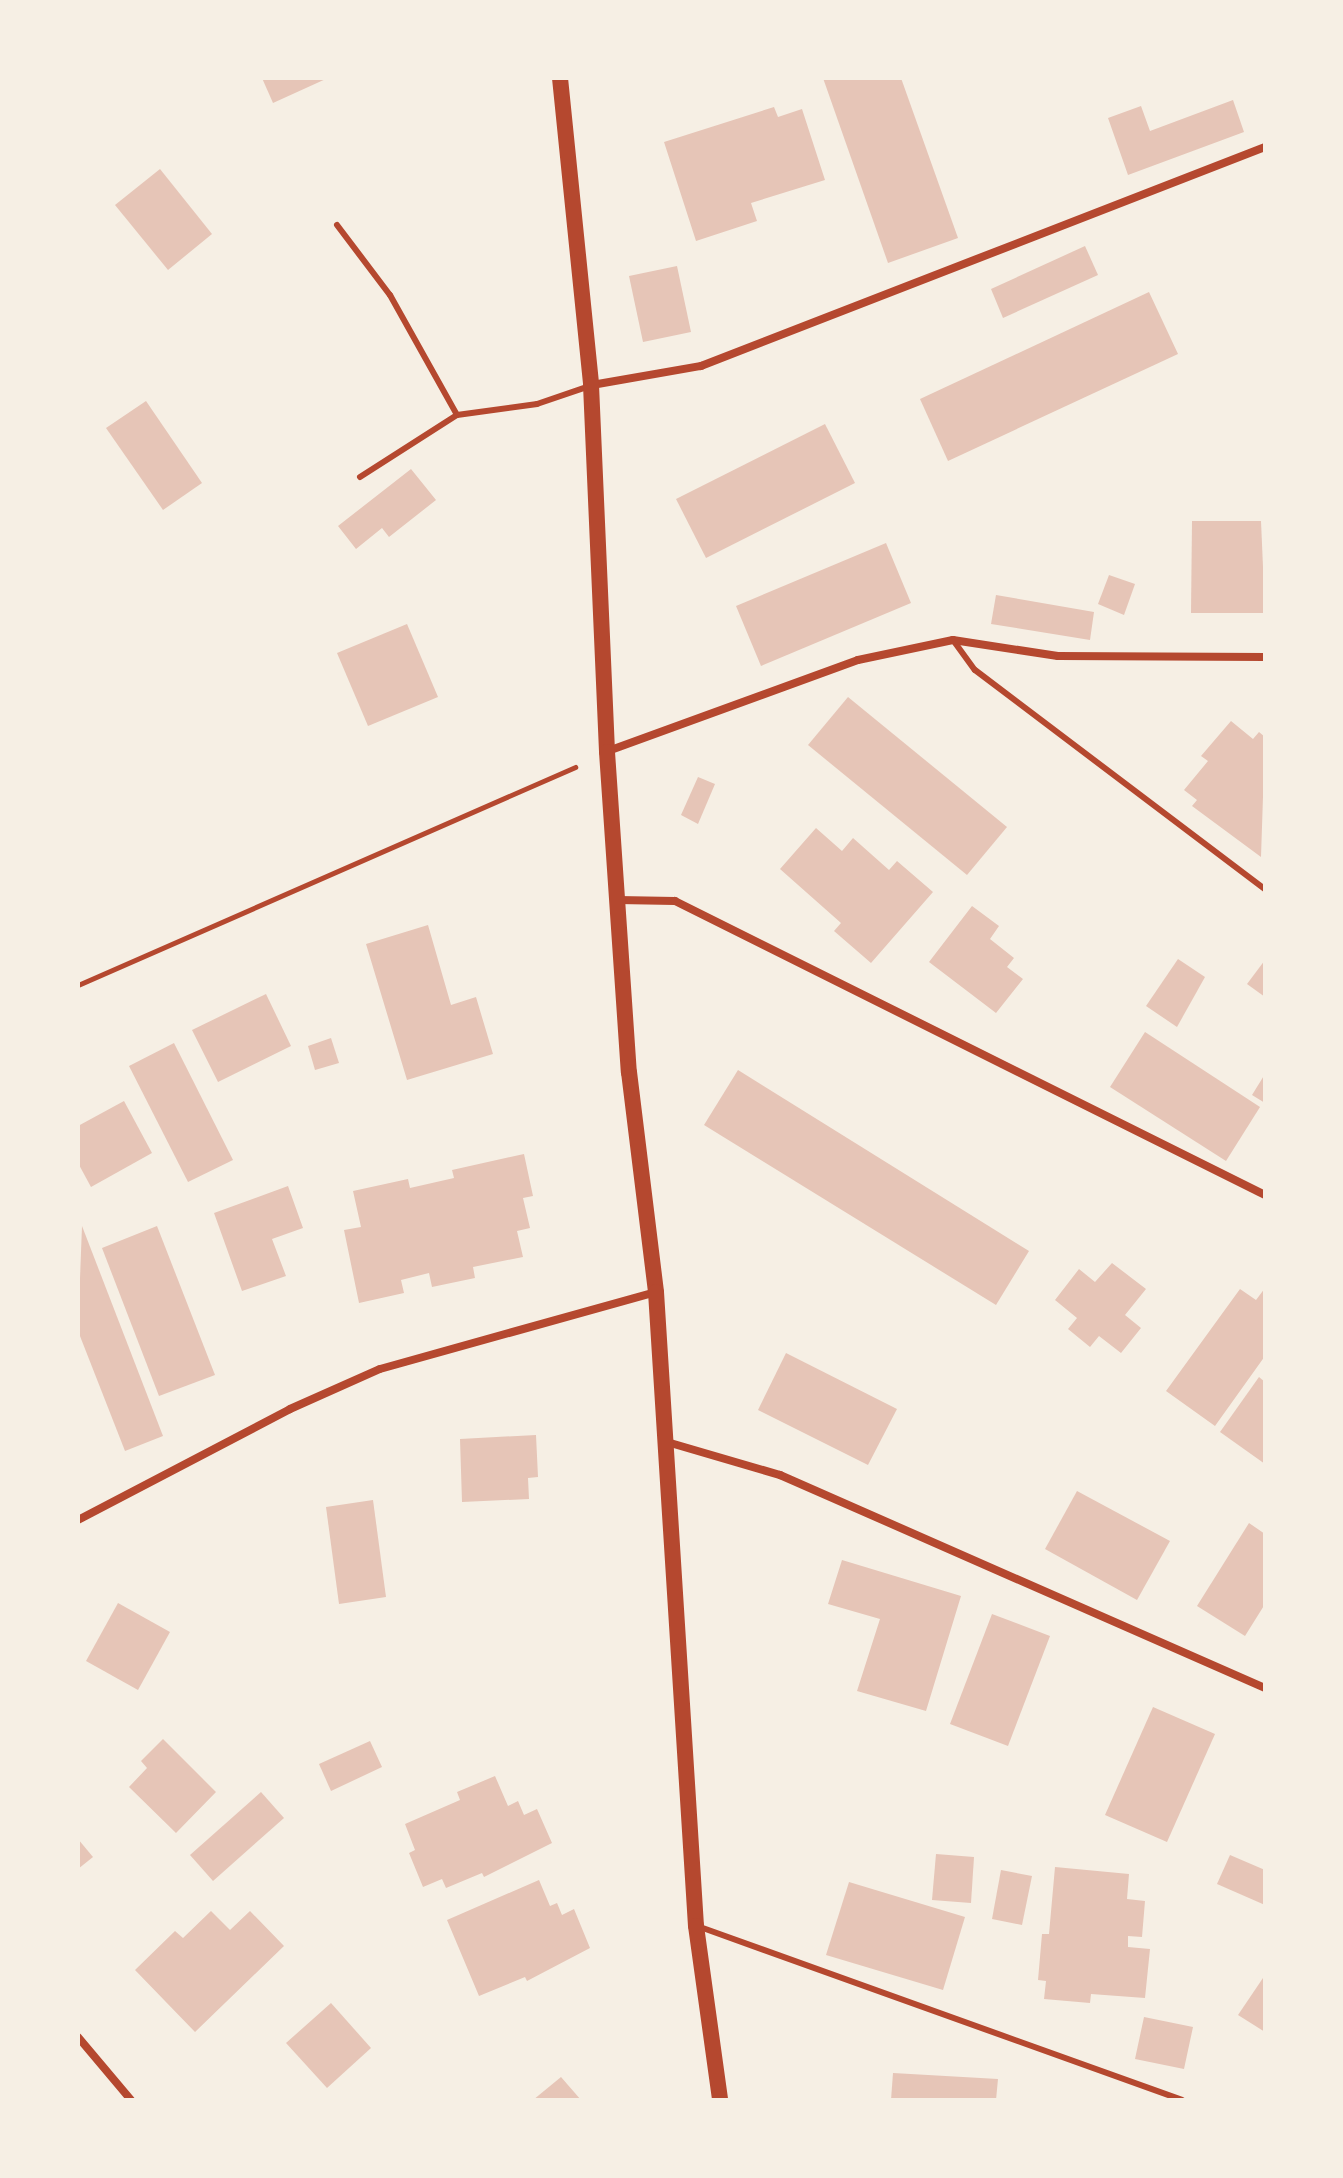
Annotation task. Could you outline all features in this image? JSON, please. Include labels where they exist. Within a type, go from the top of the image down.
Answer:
[{"type":"main road","points":[[560,78],[591,385],[607,752],[629,1072],[656,1292],[696,1926],[720,2100]]},
{"type":"street","points":[[591,385],[701,366],[1265,147]]},
{"type":"street","points":[[607,752],[858,660],[953,640],[1073,656],[1265,657]]},
{"type":"street","points":[[618,900],[675,901],[1265,1195]]},
{"type":"street","points":[[78,1520],[290,1409],[380,1369],[656,1292]]},
{"type":"street","points":[[667,1442],[780,1475],[1265,1688]]},
{"type":"street","points":[[78,2037],[131,2100]]},
{"type":"lane","points":[[337,225],[390,295],[457,415]]},
{"type":"lane","points":[[360,477],[457,415],[537,404],[591,385]]},
{"type":"lane","points":[[953,640],[975,670],[1265,889]]},
{"type":"lane","points":[[696,1926],[1182,2100]]},
{"type":"path","points":[[78,985],[607,752]]},
{"type":"building","points":[[262,78],[328,78],[273,103]]},
{"type":"building","points":[[823,78],[901,78],[958,238],[888,263]]},
{"type":"building","points":[[1233,100],[1244,132],[1128,175],[1108,118],[1141,106],[1150,131]]},
{"type":"building","points":[[774,107],[778,117],[802,109],[825,180],[751,203],[757,221],[696,241],[664,142]]},
{"type":"building","points":[[160,169],[212,234],[168,270],[115,205]]},
{"type":"building","points":[[1085,246],[1098,275],[1003,318],[991,289]]},
{"type":"building","points":[[677,266],[691,332],[643,342],[629,276]]},
{"type":"building","points":[[1149,292],[1178,354],[948,461],[920,399]]},
{"type":"building","points":[[146,401],[202,483],[163,510],[106,428]]},
{"type":"building","points":[[825,424],[855,483],[706,558],[676,499]]},
{"type":"building","points":[[411,469],[436,500],[389,537],[382,528],[356,549],[338,526]]},
{"type":"building","points":[[1192,521],[1261,521],[1265,613],[1191,613]]},
{"type":"building","points":[[886,543],[911,603],[761,666],[736,606]]},
{"type":"building","points":[[1109,575],[1135,584],[1124,615],[1098,604]]},
{"type":"building","points":[[996,595],[1094,612],[1090,640],[991,624]]},
{"type":"building","points":[[407,624],[438,697],[368,726],[337,653]]},
{"type":"building","points":[[848,697],[1007,827],[967,875],[808,745]]},
{"type":"building","points":[[1231,721],[1253,739],[1259,732],[1265,737],[1261,857],[1192,806],[1197,800],[1184,790],[1208,761],[1201,756]]},
{"type":"building","points":[[698,777],[715,784],[698,824],[681,815]]},
{"type":"building","points":[[816,828],[842,851],[853,838],[889,870],[897,861],[933,892],[871,963],[834,931],[841,923],[780,869]]},
{"type":"building","points":[[972,906],[999,926],[990,939],[1014,958],[1007,967],[1023,979],[996,1013],[929,962]]},
{"type":"building","points":[[428,925],[451,1005],[476,997],[493,1054],[407,1080],[366,944]]},
{"type":"building","points":[[1178,959],[1205,977],[1177,1027],[1146,1006]]},
{"type":"building","points":[[1265,960],[1265,997],[1247,984]]},
{"type":"building","points":[[266,994],[291,1046],[218,1082],[192,1030]]},
{"type":"building","points":[[1145,1032],[1260,1107],[1226,1161],[1110,1087]]},
{"type":"building","points":[[331,1038],[339,1063],[315,1070],[308,1046]]},
{"type":"building","points":[[174,1043],[233,1160],[188,1182],[129,1066]]},
{"type":"building","points":[[738,1070],[1029,1251],[996,1305],[704,1125]]},
{"type":"building","points":[[1265,1074],[1265,1103],[1252,1095]]},
{"type":"building","points":[[124,1101],[152,1153],[91,1187],[78,1163],[78,1126]]},
{"type":"building","points":[[524,1154],[533,1196],[523,1198],[530,1228],[517,1231],[523,1257],[473,1267],[475,1278],[432,1287],[429,1273],[401,1280],[404,1293],[359,1303],[344,1230],[361,1227],[353,1191],[408,1179],[410,1188],[454,1178],[452,1170]]},
{"type":"building","points":[[288,1186],[303,1228],[272,1239],[286,1276],[242,1291],[214,1213]]},
{"type":"building","points":[[82,1226],[163,1436],[125,1451],[78,1331]]},
{"type":"building","points":[[157,1226],[215,1375],[159,1396],[102,1248]]},
{"type":"building","points":[[1112,1263],[1146,1289],[1125,1315],[1141,1328],[1121,1353],[1099,1336],[1090,1347],[1068,1329],[1077,1318],[1055,1300],[1079,1269],[1095,1282]]},
{"type":"building","points":[[1265,1288],[1265,1356],[1215,1426],[1166,1391],[1240,1289],[1256,1300]]},
{"type":"building","points":[[786,1353],[897,1409],[868,1465],[758,1410]]},
{"type":"building","points":[[1259,1377],[1265,1382],[1265,1464],[1220,1432]]},
{"type":"building","points":[[536,1435],[538,1477],[528,1478],[529,1499],[462,1502],[460,1439]]},
{"type":"building","points":[[1077,1491],[1170,1541],[1137,1600],[1045,1549]]},
{"type":"building","points":[[373,1500],[386,1597],[339,1604],[326,1507]]},
{"type":"building","points":[[1249,1523],[1265,1534],[1265,1604],[1245,1636],[1197,1606]]},
{"type":"building","points":[[842,1560],[961,1596],[926,1711],[857,1691],[880,1619],[828,1604]]},
{"type":"building","points":[[118,1603],[170,1632],[138,1690],[86,1661]]},
{"type":"building","points":[[992,1614],[1050,1636],[1008,1746],[950,1724]]},
{"type":"building","points":[[1153,1707],[1215,1734],[1167,1842],[1105,1815]]},
{"type":"building","points":[[163,1739],[216,1792],[176,1833],[129,1787],[147,1768],[141,1761]]},
{"type":"building","points":[[370,1741],[382,1767],[331,1791],[319,1764]]},
{"type":"building","points":[[495,1776],[508,1806],[518,1801],[524,1815],[537,1809],[552,1843],[484,1877],[482,1873],[446,1888],[442,1879],[423,1887],[409,1853],[415,1850],[405,1824],[460,1800],[457,1792]]},
{"type":"building","points":[[261,1792],[284,1818],[213,1881],[190,1855]]},
{"type":"building","points":[[78,1839],[93,1857],[78,1869]]},
{"type":"building","points":[[936,1854],[974,1857],[971,1903],[932,1900]]},
{"type":"building","points":[[1230,1855],[1265,1870],[1265,1905],[1217,1884]]},
{"type":"building","points":[[1055,1867],[1129,1874],[1127,1899],[1145,1901],[1142,1937],[1128,1936],[1128,1947],[1150,1949],[1145,1998],[1091,1994],[1090,2003],[1044,1999],[1046,1981],[1038,1980],[1042,1934],[1049,1934]]},
{"type":"building","points":[[1001,1870],[1032,1876],[1022,1925],[992,1919]]},
{"type":"building","points":[[539,1880],[550,1906],[557,1903],[562,1915],[574,1909],[590,1948],[527,1981],[525,1977],[479,1996],[447,1920]]},
{"type":"building","points":[[849,1882],[965,1917],[943,1990],[826,1955]]},
{"type":"building","points":[[211,1911],[230,1930],[250,1911],[284,1946],[195,2032],[135,1970],[175,1931],[183,1938]]},
{"type":"building","points":[[1265,1975],[1265,2032],[1238,2015]]},
{"type":"building","points":[[331,2003],[371,2048],[327,2088],[286,2043]]},
{"type":"building","points":[[1144,2017],[1193,2027],[1184,2069],[1135,2059]]},
{"type":"building","points":[[893,2073],[998,2079],[996,2100],[891,2100]]},
{"type":"building","points":[[561,2077],[581,2100],[533,2100]]}]
